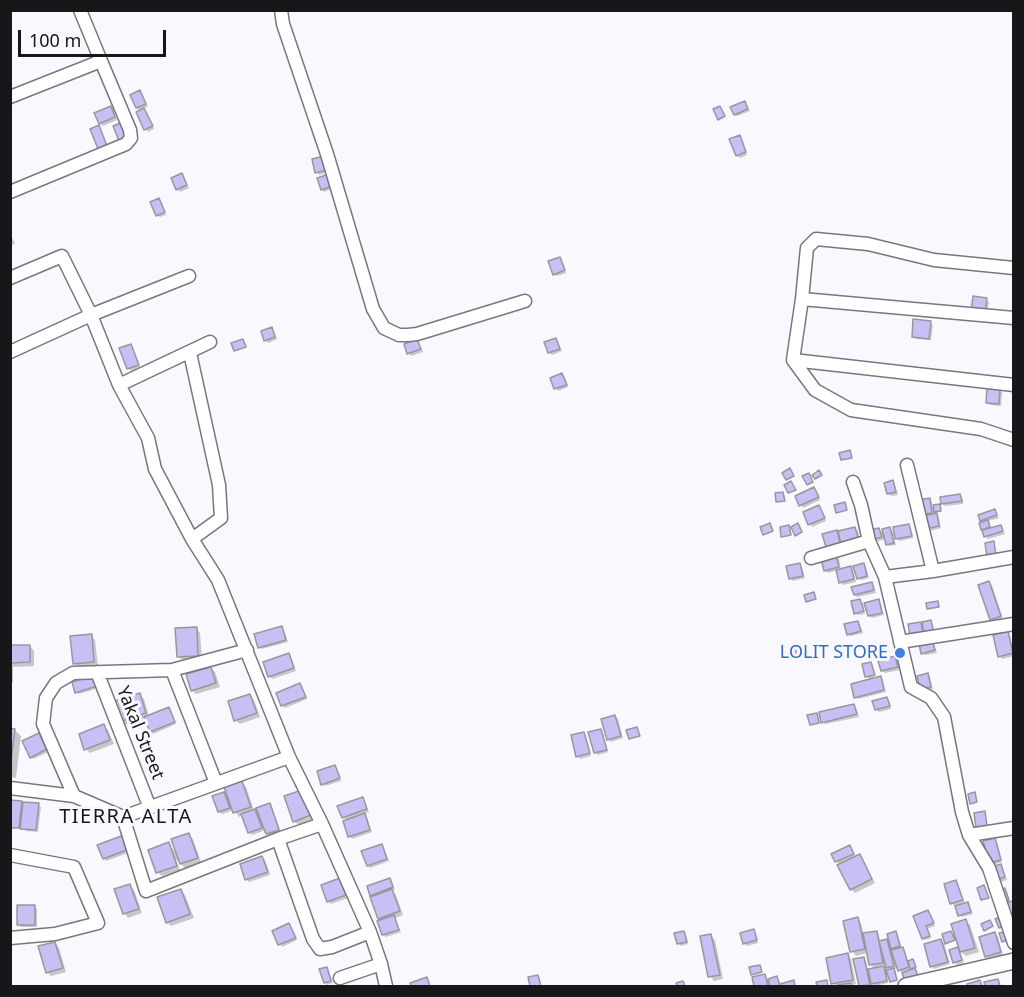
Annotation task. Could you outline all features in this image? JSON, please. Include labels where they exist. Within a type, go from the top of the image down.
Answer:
[{"type":"main road","points":[[906,987],[1014,961]]},
{"type":"street","points":[[10,192],[126,144],[131,138],[130,130],[80,10]]},
{"type":"street","points":[[281,10],[283,24],[327,154],[373,309],[384,328],[399,334],[417,334],[525,301]]},
{"type":"street","points":[[10,97],[101,61]]},
{"type":"street","points":[[1014,268],[934,260],[868,244],[816,239],[807,249],[793,360],[815,390],[851,410],[981,429],[1014,440]]},
{"type":"street","points":[[10,278],[62,256],[91,315],[119,385],[148,438],[155,469],[192,539],[218,579],[289,757],[322,824],[370,932],[386,987]]},
{"type":"street","points":[[10,352],[91,315],[189,276]]},
{"type":"street","points":[[802,299],[1014,318]]},
{"type":"street","points":[[119,385],[210,342]]},
{"type":"street","points":[[190,352],[219,485],[221,518],[192,539]]},
{"type":"street","points":[[793,360],[1014,385]]},
{"type":"street","points":[[907,465],[933,571]]},
{"type":"street","points":[[853,482],[861,505],[868,541],[885,577],[911,687],[931,698],[944,717],[962,812],[969,835],[988,868],[1014,943]]},
{"type":"street","points":[[811,558],[868,541]]},
{"type":"street","points":[[885,577],[1014,557]]},
{"type":"street","points":[[900,642],[1014,624]]},
{"type":"street","points":[[74,796],[43,724],[46,698],[56,683],[73,674],[172,670],[247,650]]},
{"type":"street","points":[[172,670],[216,783]]},
{"type":"street","name":"Yakal Street","points":[[97,672],[150,807]]},
{"type":"street","points":[[10,788],[74,796],[123,817],[289,757]]},
{"type":"street","points":[[123,817],[146,891],[322,824]]},
{"type":"street","points":[[969,835],[1014,828]]},
{"type":"street","points":[[278,839],[313,939],[320,949],[370,932]]},
{"type":"street","points":[[10,855],[74,867],[98,923],[56,934],[10,938]]},
{"type":"street","points":[[339,978],[381,964]]},
{"type":"building","points":[[140,90],[146,104],[136,108],[130,95]]},
{"type":"building","points":[[745,101],[748,109],[734,115],[730,107]]},
{"type":"building","points":[[111,106],[115,117],[99,124],[94,113]]},
{"type":"building","points":[[720,106],[725,116],[718,120],[713,109]]},
{"type":"building","points":[[144,108],[153,126],[144,130],[136,112]]},
{"type":"building","points":[[123,122],[129,138],[119,141],[113,126]]},
{"type":"building","points":[[99,125],[107,146],[98,149],[90,129]]},
{"type":"building","points":[[740,135],[746,152],[736,156],[729,139]]},
{"type":"building","points":[[324,156],[327,170],[315,173],[312,159]]},
{"type":"building","points":[[182,173],[187,185],[176,190],[171,178]]},
{"type":"building","points":[[329,174],[333,186],[321,190],[317,178]]},
{"type":"building","points":[[159,198],[165,212],[156,216],[150,202]]},
{"type":"building","points":[[560,257],[565,270],[553,275],[548,261]]},
{"type":"building","points":[[973,296],[987,298],[985,313],[971,311]]},
{"type":"building","points":[[913,319],[931,321],[929,339],[912,337]]},
{"type":"building","points":[[272,327],[275,337],[264,341],[261,331]]},
{"type":"building","points":[[556,338],[560,349],[548,353],[544,342]]},
{"type":"building","points":[[243,339],[246,347],[234,351],[231,343]]},
{"type":"building","points":[[417,339],[421,349],[407,354],[404,344]]},
{"type":"building","points":[[131,344],[139,365],[127,369],[119,348]]},
{"type":"building","points":[[562,373],[567,385],[554,389],[550,378]]},
{"type":"building","points":[[987,387],[1000,388],[999,404],[986,403]]},
{"type":"building","points":[[850,450],[852,458],[841,460],[839,453]]},
{"type":"building","points":[[790,468],[794,476],[786,480],[782,473]]},
{"type":"building","points":[[819,470],[822,475],[815,479],[812,475]]},
{"type":"building","points":[[809,473],[813,482],[807,485],[802,476]]},
{"type":"building","points":[[893,480],[896,492],[887,494],[884,483]]},
{"type":"building","points":[[791,481],[796,490],[788,493],[784,485]]},
{"type":"building","points":[[814,487],[819,497],[799,506],[795,496]]},
{"type":"building","points":[[783,492],[785,501],[776,502],[775,493]]},
{"type":"building","points":[[960,494],[962,501],[941,504],[940,497]]},
{"type":"building","points":[[930,498],[932,513],[920,515],[918,500]]},
{"type":"building","points":[[845,502],[847,510],[836,513],[834,505]]},
{"type":"building","points":[[940,504],[941,511],[934,512],[933,505]]},
{"type":"building","points":[[819,505],[825,518],[808,525],[803,512]]},
{"type":"building","points":[[995,509],[997,515],[980,521],[978,515]]},
{"type":"building","points":[[937,513],[939,526],[925,529],[923,516]]},
{"type":"building","points":[[988,520],[990,527],[981,530],[979,523]]},
{"type":"building","points":[[770,523],[773,531],[763,535],[760,527]]},
{"type":"building","points":[[798,523],[802,532],[795,536],[791,527]]},
{"type":"building","points":[[909,524],[912,536],[895,539],[893,527]]},
{"type":"building","points":[[789,525],[791,535],[781,537],[780,527]]},
{"type":"building","points":[[1001,525],[1003,531],[984,537],[982,530]]},
{"type":"building","points":[[855,527],[859,540],[841,544],[838,531]]},
{"type":"building","points":[[890,527],[894,543],[886,545],[882,529]]},
{"type":"building","points":[[879,528],[882,537],[871,540],[868,530]]},
{"type":"building","points":[[837,530],[840,543],[826,547],[822,534]]},
{"type":"building","points":[[994,541],[996,556],[987,557],[985,543]]},
{"type":"building","points":[[836,555],[839,567],[824,571],[821,559]]},
{"type":"building","points":[[800,563],[803,576],[789,579],[786,566]]},
{"type":"building","points":[[864,563],[867,576],[857,579],[853,566]]},
{"type":"building","points":[[851,566],[854,579],[839,583],[836,570]]},
{"type":"building","points":[[989,581],[1001,616],[990,620],[978,585]]},
{"type":"building","points":[[872,582],[874,590],[854,595],[851,587]]},
{"type":"building","points":[[814,592],[816,599],[806,602],[804,595]]},
{"type":"building","points":[[860,599],[864,611],[854,614],[851,601]]},
{"type":"building","points":[[879,599],[882,613],[868,616],[864,603]]},
{"type":"building","points":[[938,601],[939,607],[927,609],[926,603]]},
{"type":"building","points":[[931,620],[934,633],[924,635],[922,622]]},
{"type":"building","points":[[858,621],[861,631],[847,635],[844,624]]},
{"type":"building","points":[[921,622],[923,634],[910,636],[908,624]]},
{"type":"building","points":[[282,626],[286,640],[258,648],[254,634]]},
{"type":"building","points":[[197,627],[198,656],[177,657],[175,628]]},
{"type":"building","points":[[1008,631],[1013,653],[998,657],[993,635]]},
{"type":"building","points":[[92,634],[94,662],[73,664],[70,636]]},
{"type":"building","points":[[932,640],[935,650],[921,654],[919,643]]},
{"type":"building","points":[[10,645],[30,645],[30,662],[10,663]]},
{"type":"building","points":[[803,645],[805,653],[796,655],[794,647]]},
{"type":"building","points":[[289,653],[294,668],[268,677],[263,662]]},
{"type":"building","points":[[895,656],[898,667],[881,671],[878,661]]},
{"type":"building","points":[[871,662],[875,675],[865,677],[862,664]]},
{"type":"building","points":[[211,667],[216,683],[191,691],[186,674]]},
{"type":"building","points":[[928,673],[931,687],[920,689],[917,676]]},
{"type":"building","points":[[94,675],[97,686],[75,693],[72,682]]},
{"type":"building","points":[[881,676],[884,690],[854,698],[851,684]]},
{"type":"building","points":[[300,683],[306,697],[281,706],[276,693]]},
{"type":"building","points":[[140,693],[146,713],[119,722],[112,702]]},
{"type":"building","points":[[250,694],[257,713],[234,721],[228,701]]},
{"type":"building","points":[[887,697],[890,706],[875,710],[872,701]]},
{"type":"building","points":[[854,704],[857,714],[821,723],[819,712]]},
{"type":"building","points":[[169,707],[175,722],[150,732],[144,717]]},
{"type":"building","points":[[817,713],[819,723],[810,725],[807,715]]},
{"type":"building","points":[[615,715],[621,736],[607,740],[601,719]]},
{"type":"building","points":[[104,724],[110,740],[84,750],[79,734]]},
{"type":"building","points":[[637,727],[640,736],[629,739],[626,730]]},
{"type":"building","points":[[10,728],[15,729],[10,769]]},
{"type":"building","points":[[601,729],[607,750],[594,753],[588,732]]},
{"type":"building","points":[[584,732],[590,753],[576,757],[571,735]]},
{"type":"building","points":[[39,733],[47,749],[30,758],[22,741]]},
{"type":"building","points":[[335,765],[340,778],[321,785],[317,771]]},
{"type":"building","points":[[242,781],[251,807],[233,813],[224,787]]},
{"type":"building","points":[[302,790],[311,815],[293,822],[284,796]]},
{"type":"building","points":[[224,792],[230,808],[218,812],[212,796]]},
{"type":"building","points":[[975,792],[977,802],[970,804],[968,794]]},
{"type":"building","points":[[363,797],[367,809],[342,818],[337,806]]},
{"type":"building","points":[[10,800],[22,801],[19,828],[10,828]]},
{"type":"building","points":[[23,802],[39,803],[36,830],[20,829]]},
{"type":"building","points":[[270,803],[279,830],[266,834],[256,808]]},
{"type":"building","points":[[255,809],[262,828],[248,833],[241,814]]},
{"type":"building","points":[[985,811],[987,826],[976,828],[974,813]]},
{"type":"building","points":[[365,813],[370,830],[348,837],[343,821]]},
{"type":"building","points":[[189,833],[198,858],[180,864],[171,839]]},
{"type":"building","points":[[124,835],[129,849],[103,859],[97,845]]},
{"type":"building","points":[[995,838],[1001,860],[989,863],[983,841]]},
{"type":"building","points":[[169,842],[177,866],[156,873],[148,850]]},
{"type":"building","points":[[382,844],[387,859],[367,866],[361,851]]},
{"type":"building","points":[[850,845],[854,854],[835,862],[831,854]]},
{"type":"building","points":[[860,854],[872,879],[850,890],[837,865]]},
{"type":"building","points":[[262,856],[268,872],[245,880],[240,864]]},
{"type":"building","points":[[1001,864],[1005,877],[996,880],[992,867]]},
{"type":"building","points":[[340,878],[346,895],[327,902],[321,885]]},
{"type":"building","points":[[390,878],[393,887],[370,896],[367,886]]},
{"type":"building","points":[[956,880],[963,900],[950,904],[944,884]]},
{"type":"building","points":[[130,884],[139,909],[123,914],[114,889]]},
{"type":"building","points":[[984,885],[989,898],[981,900],[977,888]]},
{"type":"building","points":[[1005,888],[1009,900],[1004,902],[1000,890]]},
{"type":"building","points":[[181,889],[190,914],[166,923],[157,897]]},
{"type":"building","points":[[392,889],[400,911],[378,919],[370,897]]},
{"type":"building","points":[[1014,901],[1014,914],[1011,915],[1007,902]]},
{"type":"building","points":[[968,902],[971,912],[958,916],[955,906]]},
{"type":"building","points":[[17,905],[35,905],[35,925],[17,925]]},
{"type":"building","points":[[928,910],[934,923],[926,926],[930,936],[922,939],[913,916]]},
{"type":"building","points":[[394,915],[399,930],[382,935],[377,921]]},
{"type":"building","points":[[1002,916],[1006,926],[999,928],[995,919]]},
{"type":"building","points":[[858,917],[865,949],[850,952],[843,921]]},
{"type":"building","points":[[966,919],[975,948],[960,952],[951,924]]},
{"type":"building","points":[[990,920],[993,926],[984,931],[981,924]]},
{"type":"building","points":[[289,923],[296,938],[278,945],[272,931]]},
{"type":"building","points":[[754,929],[757,940],[743,944],[740,933]]},
{"type":"building","points":[[684,931],[687,942],[677,944],[674,933]]},
{"type":"building","points":[[877,931],[883,963],[869,965],[863,933]]},
{"type":"building","points":[[896,931],[900,946],[891,949],[887,934]]},
{"type":"building","points":[[951,931],[955,940],[945,944],[942,934]]},
{"type":"building","points":[[1008,931],[1011,939],[1002,942],[999,933]]},
{"type":"building","points":[[995,932],[1001,952],[985,957],[979,937]]},
{"type":"building","points":[[711,934],[720,975],[708,977],[700,936]]},
{"type":"building","points":[[887,939],[894,966],[886,968],[879,941]]},
{"type":"building","points":[[941,939],[948,962],[930,967],[924,944]]},
{"type":"building","points":[[55,942],[63,968],[46,973],[38,946]]},
{"type":"building","points":[[903,947],[909,967],[898,971],[891,950]]},
{"type":"building","points":[[958,947],[962,960],[953,963],[949,950]]},
{"type":"building","points":[[848,953],[853,980],[831,984],[826,958]]},
{"type":"building","points":[[864,957],[870,985],[859,986],[853,959]]},
{"type":"building","points":[[913,959],[916,967],[910,969],[908,961]]},
{"type":"building","points":[[760,965],[762,972],[751,975],[749,967]]},
{"type":"building","points":[[884,966],[887,981],[871,984],[868,969]]},
{"type":"building","points":[[327,967],[331,981],[324,983],[319,969]]},
{"type":"building","points":[[894,968],[897,980],[890,982],[886,970]]},
{"type":"building","points":[[915,968],[918,976],[905,981],[902,973]]},
{"type":"building","points":[[765,974],[768,986],[754,986],[752,977]]},
{"type":"building","points":[[538,975],[541,986],[530,986],[528,977]]},
{"type":"building","points":[[777,976],[780,986],[770,986],[768,979]]},
{"type":"building","points":[[427,977],[430,986],[411,986],[410,983]]},
{"type":"building","points":[[998,979],[1000,986],[985,986],[984,982]]},
{"type":"building","points":[[794,980],[795,986],[781,986],[780,984]]},
{"type":"building","points":[[827,980],[828,986],[817,986],[816,982]]},
{"type":"building","points":[[980,980],[982,986],[967,986],[967,984]]},
{"type":"building","points":[[683,981],[685,986],[677,986],[676,983]]},
{"type":"building","points":[[851,983],[852,986],[838,986],[838,985]]},
{"type":"place","name":"LOLIT STORE","points":[[900,653]]},
{"type":"district","name":"TIERRA ALTA","points":[[126,817]]}]
